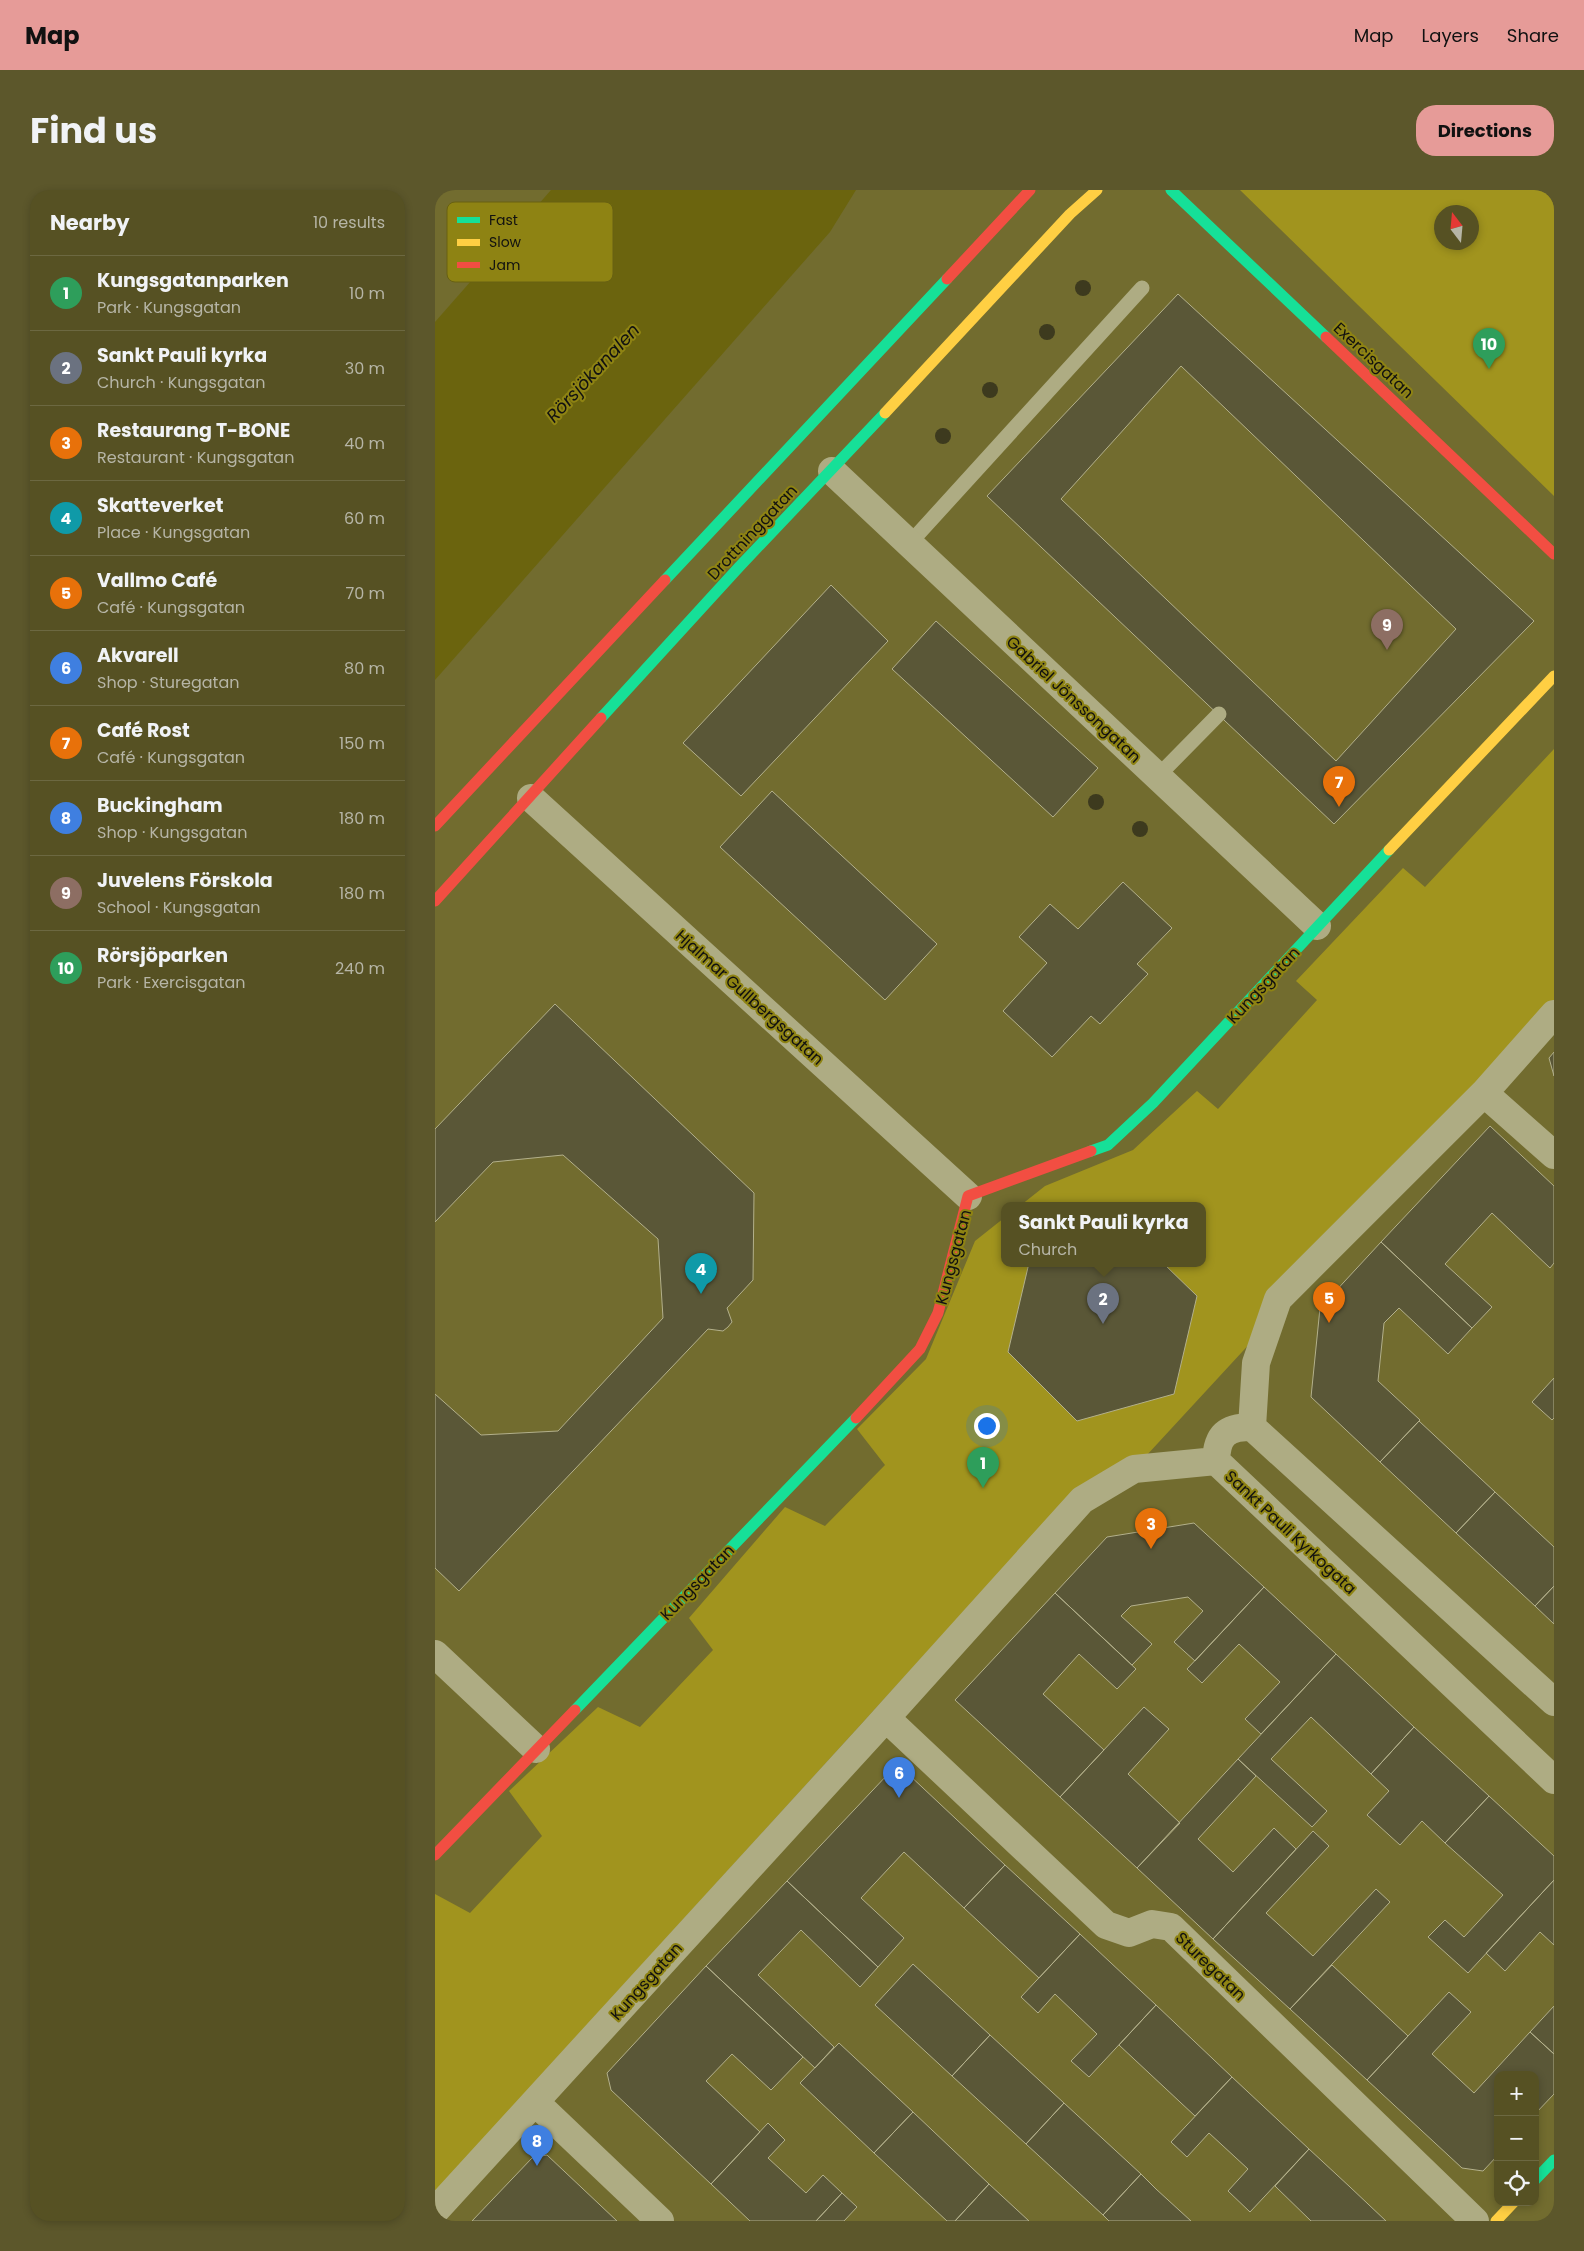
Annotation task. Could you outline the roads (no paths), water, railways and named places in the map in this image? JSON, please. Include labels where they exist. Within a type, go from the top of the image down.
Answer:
[{"type":"street","name":"Drottninggatan","points":[[435,826],[1030,190]]},
{"type":"street","name":"Drottninggatan","points":[[435,901],[739,568],[832,471],[1070,214],[1097,190]]},
{"type":"street","name":"Exercisgatan","points":[[1171,190],[1554,554]]},
{"type":"street","name":"Gabriel Jönssongatan","points":[[832,471],[1317,926]]},
{"type":"street","name":"Kungsgatan","points":[[435,1856],[536,1749],[859,1416],[920,1349],[938,1313],[969,1196],[1108,1145],[1153,1103],[1317,926],[1554,676]]},
{"type":"street","name":"Hjalmar Gullbergsgatan","points":[[531,798],[969,1196]]},
{"type":"street","points":[[1554,1014],[1484,1093],[1278,1299],[1256,1363],[1252,1427],[1554,1702]]},
{"type":"street","points":[[1484,1093],[1554,1155]]},
{"type":"street","name":"Sankt Pauli Kyrkogata","points":[[1252,1427],[1236,1427],[1224,1433],[1217,1448],[1216,1461],[1554,1780]]},
{"type":"street","name":"Kungsgatan","points":[[435,2211],[886,1718],[1081,1500],[1134,1470],[1216,1461]]},
{"type":"street","points":[[435,1654],[536,1749]]},
{"type":"street","name":"Sturegatan","points":[[886,1718],[1106,1925],[1129,1933],[1152,1924],[1171,1926],[1475,2221]]},
{"type":"street","points":[[535,2102],[660,2221]]},
{"type":"street","points":[[1539,2176],[1554,2160]]},
{"type":"street","points":[[1496,2221],[1510,2206]]},
{"type":"lane","points":[[909,544],[1143,288]]},
{"type":"lane","points":[[1157,777],[1219,714]]},
{"type":"water","name":"Rörsjökanalen","points":[[551,190],[856,190],[830,232],[435,680],[435,322],[470,282],[613,282],[613,202],[540,202]]},
{"type":"place","name":"Rörsjöparken","points":[[1489,369]]},
{"type":"place","name":"Juvelens Förskola","points":[[1387,650]]},
{"type":"place","name":"Café Rost","points":[[1339,807]]},
{"type":"place","name":"Skatteverket","points":[[701,1294]]},
{"type":"place","name":"Vallmo Café","points":[[1329,1323]]},
{"type":"place","name":"Sankt Pauli kyrka","points":[[1103,1324]]},
{"type":"place","name":"Kungsgatanparken","points":[[983,1488]]},
{"type":"place","name":"Restaurang T-BONE","points":[[1151,1549]]},
{"type":"place","name":"Akvarell","points":[[899,1798]]},
{"type":"place","name":"Buckingham","points":[[537,2166]]}]
